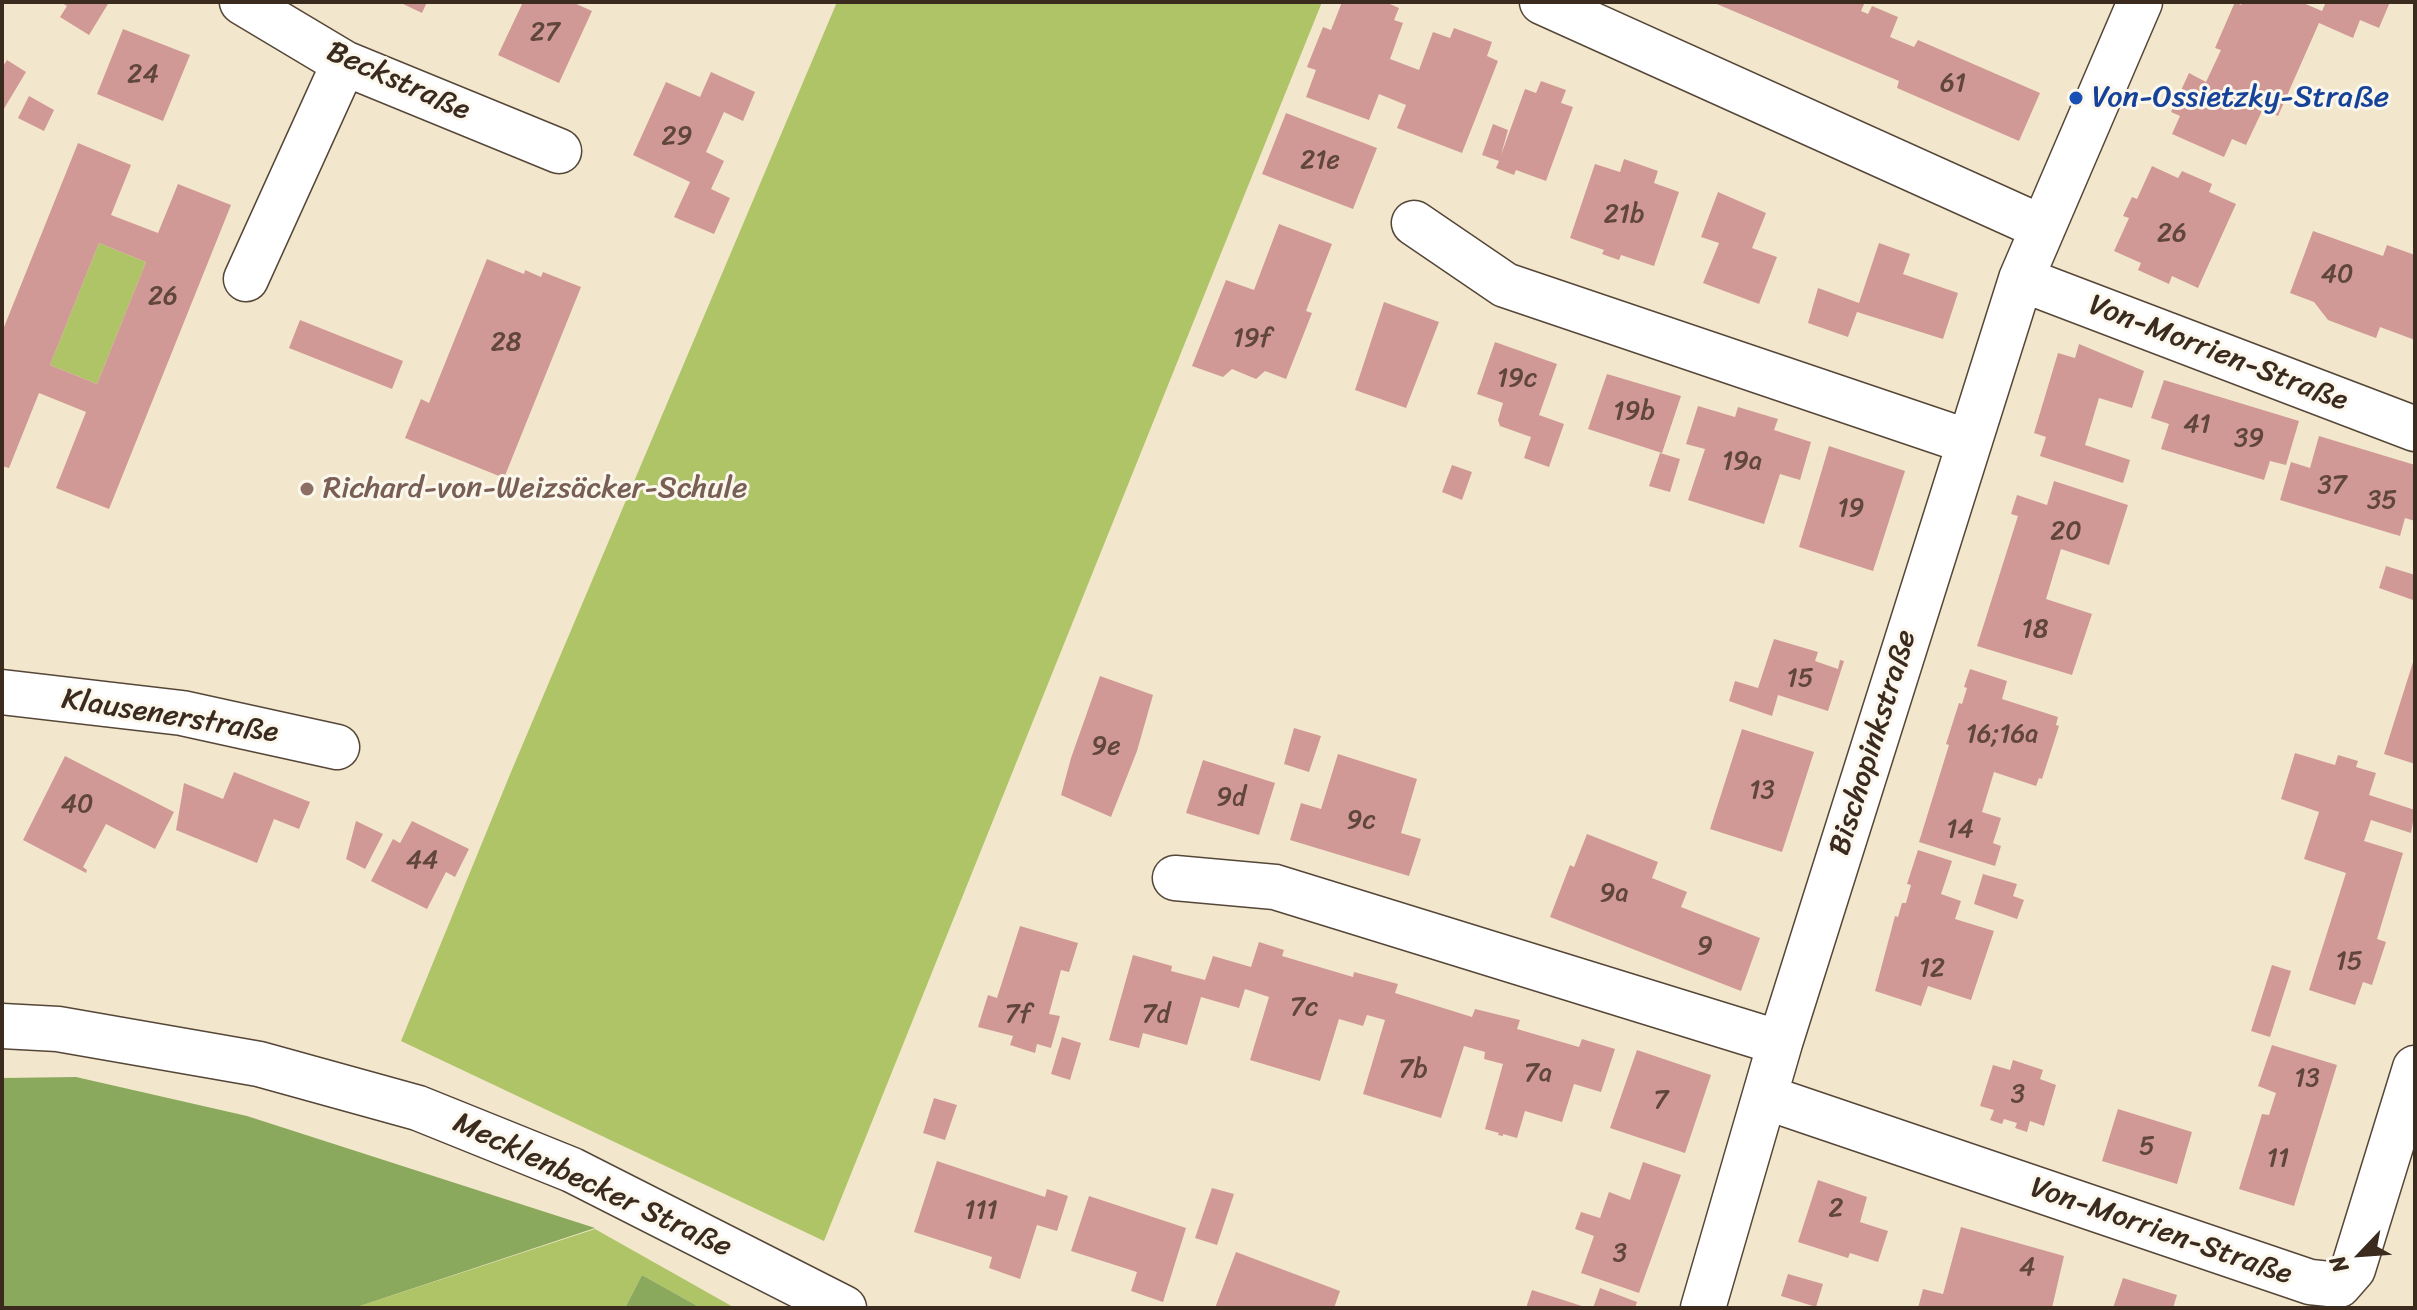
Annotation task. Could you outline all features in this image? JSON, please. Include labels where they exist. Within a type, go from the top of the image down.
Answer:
[{"type":"street","name":"Beckstraße","points":[[242,2],[344,63],[559,151]]},
{"type":"street","points":[[1542,2],[1587,11],[2041,227]]},
{"type":"street","name":"Bischopinkstraße","points":[[1703,1308],[1780,1043],[2021,279],[2140,2]]},
{"type":"street","points":[[246,279],[344,63]]},
{"type":"street","points":[[1414,223],[1505,285],[1969,442]]},
{"type":"street","name":"Von-Morrien-Straße","points":[[2021,279],[2415,429]]},
{"type":"street","name":"Klausenerstraße","points":[[2,692],[182,713],[337,747]]},
{"type":"street","points":[[1175,878],[1275,887],[1780,1043]]},
{"type":"street","name":"Mecklenbecker Straße","points":[[2,1026],[58,1029],[259,1064],[418,1108],[572,1170],[844,1308]]},
{"type":"street","name":"Von-Morrien-Straße","points":[[1765,1097],[2310,1282],[2339,1285],[2353,1269],[2415,1068]]},
{"type":"green space","points":[[837,2],[1322,2],[824,1241],[401,1041],[511,772]]},
{"type":"green space","points":[[99,243],[146,262],[97,384],[50,365]]},
{"type":"green space","points":[[76,1077],[247,1116],[595,1228],[354,1308],[2,1308],[2,1078]]},
{"type":"green space","points":[[595,1229],[735,1308],[701,1308],[642,1275],[625,1308],[354,1308]]},
{"type":"green space","points":[[642,1275],[701,1308],[625,1308]]},
{"type":"building","points":[[60,2],[108,4],[89,35],[60,17],[67,6]]},
{"type":"building","points":[[399,2],[427,2],[422,13]]},
{"type":"building","points":[[523,2],[572,2],[592,11],[559,83],[498,55]]},
{"type":"building","points":[[1342,2],[1385,2],[1399,8],[1394,20],[1403,23],[1390,59],[1419,70],[1433,32],[1450,38],[1454,28],[1492,42],[1487,56],[1498,61],[1462,153],[1397,128],[1406,105],[1379,94],[1369,120],[1306,97],[1316,70],[1307,67],[1323,27],[1331,30]]},
{"type":"building","points":[[1712,2],[1865,2],[1861,11],[1868,14],[1872,6],[1898,17],[1890,37],[1914,47],[1918,40],[2040,93],[2019,141],[1897,88],[1899,81]]},
{"type":"building","points":[[2235,2],[2241,5],[2242,2],[2301,2],[2322,11],[2326,2],[2390,2],[2379,28],[2360,20],[2353,38],[2319,23],[2278,116],[2263,109],[2246,145],[2232,139],[2224,157],[2172,134],[2180,116],[2171,112],[2189,73],[2206,82],[2221,50],[2215,48]]},
{"type":"building","points":[[123,29],[190,55],[163,121],[97,94]]},
{"type":"building","points":[[7,60],[26,72],[2,112],[2,68]]},
{"type":"building","points":[[711,72],[755,92],[743,121],[724,112],[706,152],[724,161],[711,189],[730,198],[714,234],[674,217],[690,182],[633,155],[666,82],[700,97]]},
{"type":"building","points":[[1541,81],[1566,90],[1561,103],[1573,107],[1546,181],[1516,170],[1514,175],[1496,168],[1499,161],[1482,155],[1493,124],[1508,130],[1501,155],[1525,89],[1536,93]]},
{"type":"building","points":[[29,96],[54,110],[44,131],[18,118]]},
{"type":"building","points":[[1286,113],[1377,148],[1353,209],[1262,174]]},
{"type":"building","points":[[78,143],[131,165],[111,215],[158,233],[178,184],[231,205],[109,509],[56,488],[86,412],[39,393],[9,468],[2,466],[2,332]],"holes":[[[99,243],[146,262],[97,384],[50,365]]]},
{"type":"building","points":[[1624,159],[1658,171],[1654,183],[1679,192],[1654,266],[1621,255],[1619,260],[1602,254],[1604,250],[1570,238],[1595,164],[1620,172]]},
{"type":"building","points":[[2152,166],[2178,178],[2182,171],[2212,184],[2209,192],[2236,204],[2198,288],[2172,276],[2169,284],[2138,270],[2141,263],[2114,251],[2129,218],[2123,216],[2132,197],[2137,199]]},
{"type":"building","points":[[1718,192],[1766,213],[1752,248],[1777,257],[1759,304],[1703,283],[1719,243],[1701,237]]},
{"type":"building","points":[[1279,224],[1332,244],[1306,311],[1312,313],[1286,379],[1265,371],[1256,379],[1232,369],[1223,377],[1192,366],[1226,280],[1254,290]]},
{"type":"building","points":[[2313,231],[2383,256],[2387,245],[2415,255],[2415,340],[2380,327],[2376,338],[2357,331],[2328,320],[2314,302],[2290,293]]},
{"type":"building","points":[[1879,243],[1910,254],[1903,274],[1958,293],[1943,339],[1857,312],[1848,337],[1808,323],[1818,288],[1859,303]]},
{"type":"building","points":[[487,259],[524,274],[525,270],[541,277],[543,272],[581,287],[504,478],[405,438],[421,399],[429,403]]},
{"type":"building","points":[[1384,302],[1439,322],[1406,408],[1355,390]]},
{"type":"building","points":[[300,320],[403,361],[392,389],[289,348]]},
{"type":"building","points":[[1495,342],[1557,364],[1539,415],[1564,424],[1549,467],[1524,458],[1531,437],[1500,426],[1498,420],[1503,403],[1477,394]]},
{"type":"building","points":[[2079,344],[2144,371],[2132,408],[2099,398],[2085,445],[2130,460],[2123,483],[2040,456],[2046,437],[2034,433],[2058,353],[2075,358]]},
{"type":"building","points":[[1607,374],[1681,396],[1662,453],[1588,429]]},
{"type":"building","points":[[2164,380],[2299,421],[2286,465],[2270,461],[2264,480],[2161,449],[2169,424],[2151,418]]},
{"type":"building","points":[[1698,406],[1735,417],[1738,407],[1778,419],[1774,430],[1811,442],[1800,480],[1780,474],[1764,524],[1688,500],[1705,449],[1686,444]]},
{"type":"building","points":[[2319,436],[2415,465],[2415,521],[2405,518],[2400,536],[2280,500],[2291,462],[2310,468]]},
{"type":"building","points":[[1829,446],[1905,471],[1873,571],[1799,547]]},
{"type":"building","points":[[1660,453],[1680,459],[1670,492],[1649,486]]},
{"type":"building","points":[[1452,465],[1472,472],[1462,500],[1442,492]]},
{"type":"building","points":[[2054,481],[2128,505],[2109,565],[2061,549],[2046,599],[2092,614],[2072,675],[1977,646],[2018,516],[2011,514],[2017,495],[2047,505]]},
{"type":"building","points":[[2386,566],[2415,575],[2413,600],[2379,588]]},
{"type":"building","points":[[1774,639],[1818,652],[1815,661],[1838,669],[1840,660],[1844,661],[1828,711],[1778,695],[1772,716],[1729,701],[1735,681],[1758,688]]},
{"type":"building","points":[[2415,659],[2415,764],[2384,754]]},
{"type":"building","points":[[1970,669],[2007,681],[2002,699],[2058,717],[2056,725],[2059,726],[2042,779],[2039,778],[2036,786],[1994,772],[1982,812],[2001,818],[1993,843],[2001,846],[1995,866],[1919,842],[1949,745],[1946,744],[1967,688],[1964,687]]},
{"type":"building","points":[[1100,676],[1153,695],[1137,751],[1111,817],[1061,795]]},
{"type":"building","points":[[1294,728],[1321,736],[1309,772],[1284,764]]},
{"type":"building","points":[[1742,729],[1814,752],[1782,852],[1710,829]]},
{"type":"building","points":[[2295,753],[2335,765],[2338,755],[2358,761],[2356,767],[2376,773],[2369,795],[2415,810],[2411,833],[2371,820],[2364,841],[2403,853],[2377,939],[2386,942],[2372,985],[2363,982],[2355,1005],[2309,990],[2346,873],[2304,859],[2319,812],[2281,799]]},
{"type":"building","points":[[1338,754],[1417,779],[1401,833],[1421,839],[1409,876],[1290,840],[1301,803],[1321,809]]},
{"type":"building","points":[[65,756],[174,812],[155,849],[106,824],[83,867],[86,873],[23,840]]},
{"type":"building","points":[[1203,760],[1275,783],[1259,835],[1186,813]]},
{"type":"building","points":[[234,772],[310,802],[299,829],[274,819],[257,863],[176,830],[184,783],[223,799]]},
{"type":"building","points":[[356,821],[383,834],[365,869],[346,859]]},
{"type":"building","points":[[412,821],[469,849],[455,877],[446,872],[427,909],[371,881],[393,839],[400,843]]},
{"type":"building","points":[[1587,834],[1658,862],[1652,878],[1687,892],[1681,907],[1760,938],[1741,991],[1550,917],[1570,865],[1574,867]]},
{"type":"building","points":[[1918,850],[1952,861],[1941,894],[1961,901],[1955,919],[1994,931],[1971,1000],[1928,986],[1921,1006],[1875,991],[1895,916],[1898,917],[1902,903],[1906,903],[1911,885],[1907,884]]},
{"type":"building","points":[[1983,874],[2017,884],[2013,896],[2024,900],[2017,919],[1974,904]]},
{"type":"building","points":[[1020,926],[1078,943],[1069,972],[1061,970],[1049,1014],[1060,1016],[1051,1048],[1037,1044],[1035,1053],[1010,1045],[1013,1036],[978,1027],[988,995],[997,998]]},
{"type":"building","points":[[1259,942],[1284,950],[1282,956],[1353,977],[1354,972],[1398,984],[1395,993],[1472,1017],[1475,1009],[1520,1020],[1517,1029],[1579,1047],[1582,1039],[1615,1049],[1601,1092],[1574,1084],[1562,1122],[1525,1111],[1517,1138],[1498,1135],[1485,1129],[1503,1064],[1484,1059],[1485,1052],[1464,1046],[1441,1118],[1363,1094],[1385,1020],[1367,1015],[1363,1026],[1339,1019],[1320,1081],[1250,1060],[1269,997],[1245,989],[1239,1008],[1201,997],[1187,1045],[1143,1033],[1139,1048],[1109,1040],[1133,955],[1172,966],[1171,971],[1205,980],[1213,956],[1251,967]]},
{"type":"building","points":[[2272,965],[2291,971],[2270,1037],[2251,1031]]},
{"type":"building","points":[[1062,1037],[1081,1043],[1070,1080],[1051,1074]]},
{"type":"building","points":[[2272,1045],[2337,1065],[2294,1206],[2239,1189],[2262,1114],[2269,1115],[2276,1093],[2258,1086]]},
{"type":"building","points":[[1637,1050],[1711,1075],[1685,1153],[1610,1128]]},
{"type":"building","points":[[2013,1060],[2043,1070],[2040,1079],[2056,1085],[2044,1126],[2030,1121],[2027,1132],[2015,1128],[2017,1123],[2004,1119],[2002,1124],[1990,1120],[1994,1110],[1980,1106],[1993,1065],[2010,1070]]},
{"type":"building","points":[[934,1098],[957,1105],[945,1140],[923,1133]]},
{"type":"building","points":[[2118,1109],[2192,1132],[2177,1184],[2102,1161]]},
{"type":"building","points":[[937,1161],[1045,1197],[1047,1189],[1068,1196],[1057,1231],[1037,1225],[1020,1279],[989,1268],[992,1257],[914,1232]]},
{"type":"building","points":[[1643,1162],[1681,1175],[1639,1293],[1581,1273],[1594,1236],[1575,1229],[1581,1212],[1600,1218],[1609,1192],[1630,1200]]},
{"type":"building","points":[[1818,1180],[1867,1197],[1860,1222],[1888,1231],[1878,1262],[1850,1253],[1848,1258],[1798,1242]]},
{"type":"building","points":[[1212,1188],[1234,1194],[1217,1245],[1195,1238]]},
{"type":"building","points":[[1089,1196],[1186,1228],[1163,1302],[1131,1291],[1137,1272],[1071,1251]]},
{"type":"building","points":[[1961,1227],[2064,1256],[2052,1308],[1918,1308],[1923,1289],[1943,1294]]},
{"type":"building","points":[[1236,1252],[1340,1291],[1334,1308],[1215,1308]]},
{"type":"building","points":[[1788,1274],[1823,1284],[1816,1307],[1781,1296]]},
{"type":"building","points":[[2123,1278],[2177,1295],[2173,1308],[2113,1308]]},
{"type":"building","points":[[1600,1288],[1637,1302],[1635,1308],[1593,1308]]},
{"type":"building","points":[[1532,1290],[1585,1307],[1585,1308],[1526,1308]]},
{"type":"place","name":"Von-Ossietzky-Straße","points":[[2076,98]]},
{"type":"place","name":"Richard-von-Weizsäcker-Schule","points":[[307,489]]}]
